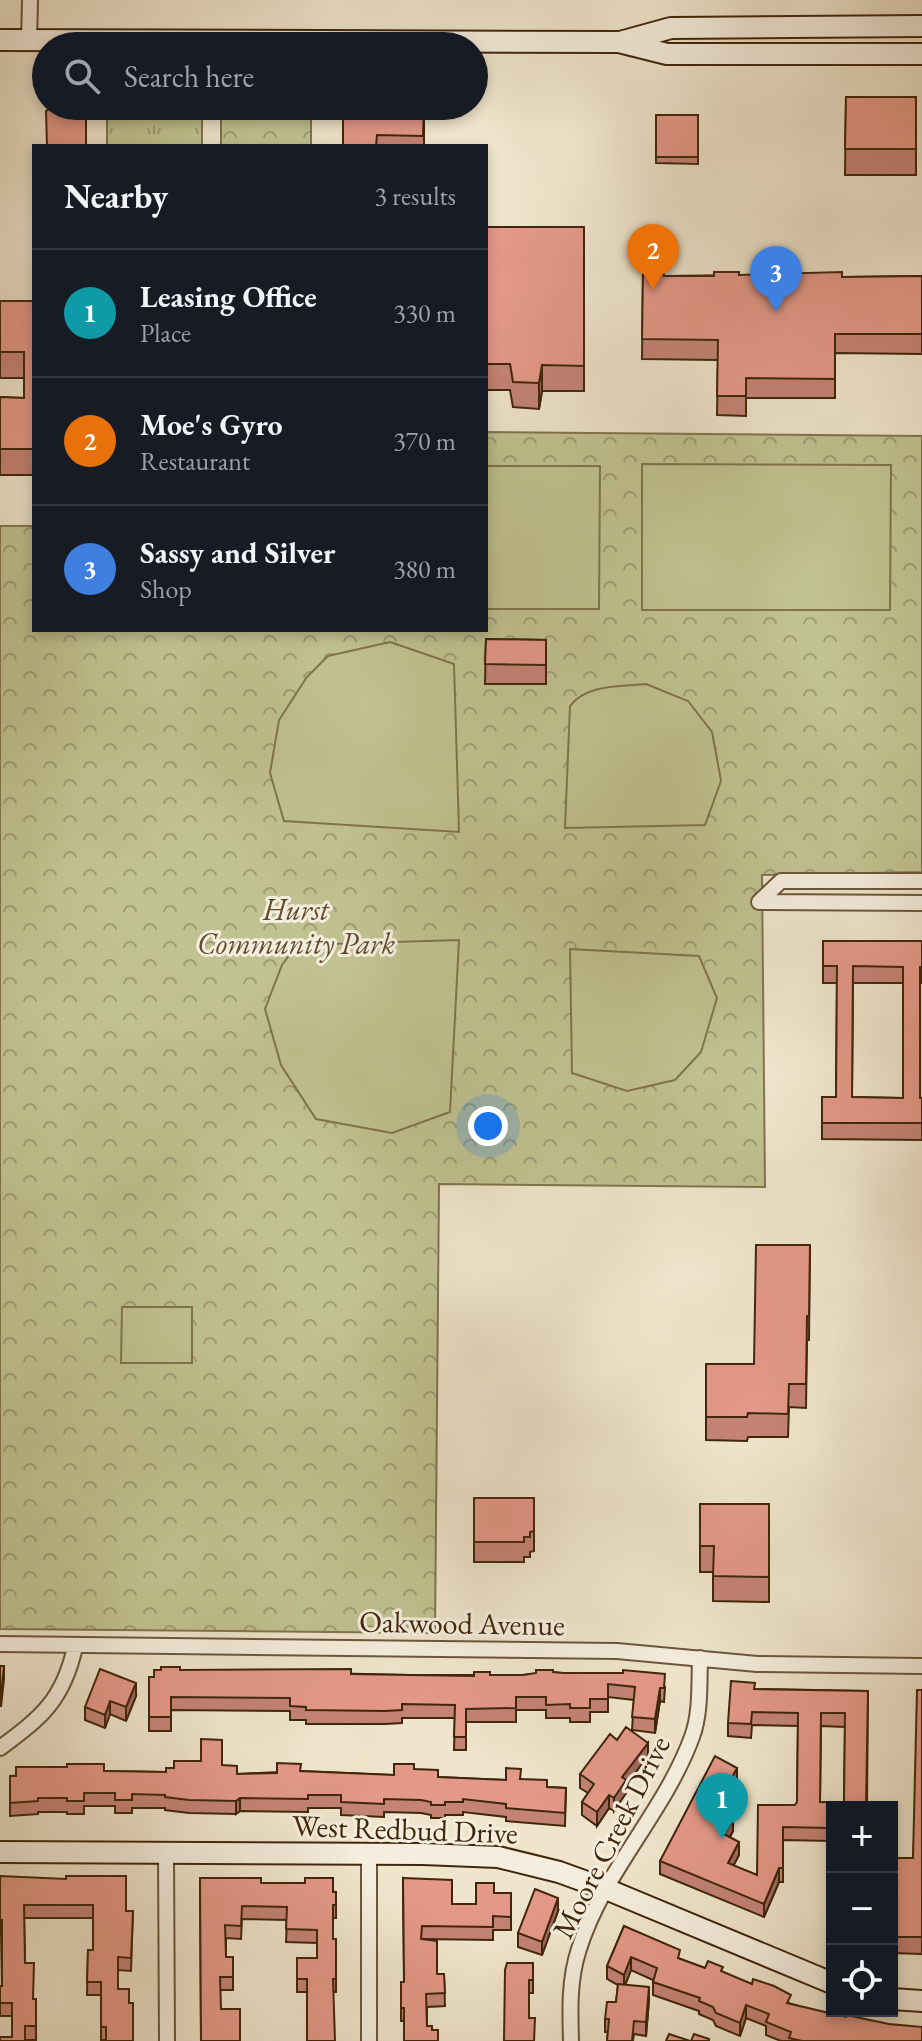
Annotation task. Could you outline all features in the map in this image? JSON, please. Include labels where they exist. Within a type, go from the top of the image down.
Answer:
[{"type":"main road","points":[[619,42],[671,28],[922,26]]},
{"type":"main road","points":[[0,40],[32,40]]},
{"type":"main road","points":[[488,42],[619,42],[667,54],[922,54]]},
{"type":"main road","name":"West Redbud Drive","points":[[0,1852],[498,1857],[559,1872],[606,1889],[826,1981]]},
{"type":"main road","points":[[898,1999],[922,2001]]},
{"type":"street","points":[[29,40],[30,0]]},
{"type":"street","points":[[922,881],[781,881],[759,902],[922,903]]},
{"type":"street","name":"Oakwood Avenue","points":[[0,1644],[617,1651],[757,1664],[922,1666]]},
{"type":"street","points":[[0,1748],[38,1720],[54,1701],[75,1647]]},
{"type":"street","name":"Moore Creek Drive","points":[[571,2041],[572,1976],[579,1949],[606,1889],[666,1792],[693,1735],[700,1658]]},
{"type":"street","points":[[166,1853],[167,2041]]},
{"type":"street","points":[[369,1855],[369,2041]]},
{"type":"green space","points":[[107,120],[202,120],[202,144],[107,144]]},
{"type":"green space","points":[[221,120],[311,120],[311,144],[221,144]]},
{"type":"green space","name":"Hurst Community Park","points":[[488,432],[922,436],[922,872],[762,875],[765,1187],[439,1184],[435,1633],[0,1629],[0,526],[32,526],[32,632],[488,632]]},
{"type":"green space","points":[[642,464],[891,465],[890,610],[642,610]]},
{"type":"green space","points":[[488,466],[600,466],[599,609],[488,609]]},
{"type":"green space","points":[[390,642],[454,664],[459,832],[284,821],[270,773],[279,720],[307,677],[328,656]]},
{"type":"green space","points":[[646,684],[688,701],[712,732],[721,781],[705,825],[565,828],[570,706],[594,690]]},
{"type":"green space","points":[[459,940],[450,1112],[392,1133],[316,1119],[281,1065],[265,1009],[282,965],[297,945]]},
{"type":"green space","points":[[570,949],[699,956],[717,998],[701,1052],[675,1080],[627,1091],[572,1073]]},
{"type":"green space","points":[[122,1307],[192,1307],[192,1363],[121,1363]]},
{"type":"building","points":[[846,97],[916,97],[916,149],[845,149]]},
{"type":"building","points":[[656,115],[698,115],[698,157],[656,157]]},
{"type":"building","points":[[46,120],[86,120],[86,144],[47,144]]},
{"type":"building","points":[[343,120],[424,120],[423,136],[377,135],[376,144],[343,144]]},
{"type":"building","points":[[488,227],[584,227],[584,366],[542,365],[539,383],[513,382],[510,364],[488,364]]},
{"type":"building","points":[[643,271],[663,271],[664,276],[714,276],[714,272],[739,272],[739,275],[842,272],[842,277],[922,276],[922,334],[835,334],[835,379],[746,378],[746,396],[717,396],[718,340],[642,339]]},
{"type":"building","points":[[0,301],[32,301],[32,449],[0,449],[0,397],[24,398],[24,352],[0,352]]},
{"type":"building","points":[[486,639],[546,640],[546,665],[485,664]]},
{"type":"building","points":[[823,941],[922,941],[922,1123],[822,1123],[822,1097],[836,1097],[837,966],[823,966]],"holes":[[[853,966],[903,967],[903,1098],[852,1097]]]},
{"type":"building","points":[[756,1245],[810,1245],[806,1384],[789,1384],[788,1414],[748,1413],[747,1417],[706,1417],[706,1364],[754,1364]]},
{"type":"building","points":[[474,1498],[534,1498],[534,1531],[530,1532],[530,1537],[524,1537],[524,1542],[474,1542]]},
{"type":"building","points":[[700,1504],[769,1504],[769,1577],[713,1576],[714,1546],[700,1546]]},
{"type":"building","points":[[0,1666],[4,1666],[1,1694],[0,1694]]},
{"type":"building","points":[[161,1667],[180,1667],[180,1670],[351,1669],[351,1674],[474,1676],[474,1672],[523,1675],[536,1673],[536,1670],[623,1673],[623,1670],[665,1674],[655,1719],[632,1717],[635,1687],[608,1684],[608,1699],[590,1699],[590,1708],[570,1708],[570,1704],[546,1705],[546,1697],[516,1697],[516,1708],[466,1709],[466,1737],[454,1737],[455,1705],[402,1704],[402,1710],[385,1711],[306,1710],[306,1707],[290,1706],[290,1698],[171,1697],[171,1717],[149,1717],[149,1677],[154,1677],[154,1670],[161,1670]]},
{"type":"building","points":[[100,1669],[136,1683],[126,1707],[110,1701],[105,1715],[85,1707]]},
{"type":"building","points":[[731,1681],[755,1683],[754,1689],[868,1691],[866,1801],[844,1801],[845,1713],[821,1713],[820,1802],[826,1802],[826,1828],[783,1827],[783,1868],[779,1868],[764,1904],[660,1861],[715,1756],[737,1768],[715,1809],[733,1818],[724,1834],[739,1842],[728,1863],[757,1875],[758,1805],[795,1805],[797,1802],[798,1713],[752,1712],[751,1724],[728,1723]]},
{"type":"building","points":[[917,1690],[922,1690],[922,1937],[898,1937],[898,1858],[913,1858]]},
{"type":"building","points":[[626,1727],[648,1743],[622,1777],[626,1780],[614,1798],[609,1795],[597,1812],[582,1802],[594,1784],[580,1774],[610,1734],[617,1740]]},
{"type":"building","points":[[201,1739],[222,1740],[222,1765],[237,1766],[237,1774],[277,1773],[277,1763],[301,1764],[300,1771],[394,1775],[394,1764],[414,1764],[414,1769],[438,1770],[438,1777],[506,1780],[506,1768],[521,1769],[520,1779],[547,1780],[547,1787],[566,1788],[565,1813],[506,1808],[506,1804],[463,1799],[463,1802],[445,1802],[445,1805],[431,1805],[431,1802],[421,1800],[384,1799],[384,1804],[341,1802],[341,1795],[308,1795],[308,1799],[240,1798],[236,1801],[132,1794],[132,1800],[115,1800],[115,1793],[84,1793],[84,1801],[38,1798],[38,1801],[10,1803],[10,1776],[16,1776],[16,1767],[104,1764],[104,1771],[166,1772],[166,1768],[174,1768],[174,1761],[201,1761]]},
{"type":"building","points":[[0,1876],[66,1879],[66,1876],[126,1876],[126,1911],[133,1911],[131,1958],[118,1957],[118,1989],[129,1989],[129,2003],[133,2003],[133,2041],[106,2041],[106,2027],[101,2027],[101,1982],[87,1982],[88,1950],[93,1950],[93,1905],[24,1905],[25,1963],[34,1963],[36,2026],[25,2026],[25,2041],[0,2041],[0,2037],[12,2037],[12,2003],[0,2003]]},
{"type":"building","points":[[200,1878],[261,1878],[261,1883],[305,1883],[305,1878],[333,1878],[333,1892],[336,1892],[336,1905],[333,1905],[333,1939],[336,1939],[336,1979],[333,1979],[335,2041],[307,2041],[307,1979],[297,1979],[297,1958],[317,1958],[317,1930],[286,1929],[287,1907],[242,1906],[241,1926],[225,1925],[226,1957],[233,1957],[233,1977],[220,1977],[221,2009],[240,2009],[240,2041],[201,2041]]},
{"type":"building","points":[[403,1878],[452,1880],[452,1904],[476,1904],[476,1883],[494,1883],[494,1893],[511,1893],[511,1917],[493,1916],[493,1927],[422,1926],[421,1939],[437,1941],[437,1974],[444,1974],[445,1993],[426,1994],[427,2026],[438,2030],[438,2041],[404,2041],[404,2008],[401,2008],[401,1982],[404,1982]]},
{"type":"building","points":[[535,1889],[558,1898],[542,1942],[518,1933]]},
{"type":"building","points":[[624,1926],[680,1950],[678,1958],[705,1968],[708,1961],[723,1967],[721,1971],[752,1984],[753,1979],[774,1986],[791,1995],[787,2003],[826,2012],[826,2017],[856,2017],[922,2027],[922,2041],[802,2041],[789,2038],[791,2032],[766,2022],[769,2014],[746,2005],[740,2023],[716,2013],[713,2007],[699,2001],[700,1998],[653,1982],[657,1968],[631,1957],[624,1975],[607,1966]]},
{"type":"building","points":[[507,1963],[533,1963],[533,1980],[529,1980],[529,2018],[535,2018],[534,2041],[504,2041]]},
{"type":"building","points":[[618,1984],[649,1987],[646,2022],[634,2021],[632,2041],[607,2041],[607,2002],[616,2002]]},
{"type":"building","points":[[669,2034],[690,2041],[666,2041]]},
{"type":"building","points":[[694,2034],[709,2039],[709,2041],[691,2041]]},
{"type":"place","name":"Moe's Gyro","points":[[653,290]]},
{"type":"place","name":"Sassy and Silver","points":[[776,312]]},
{"type":"place","name":"Leasing Office","points":[[722,1839]]}]
